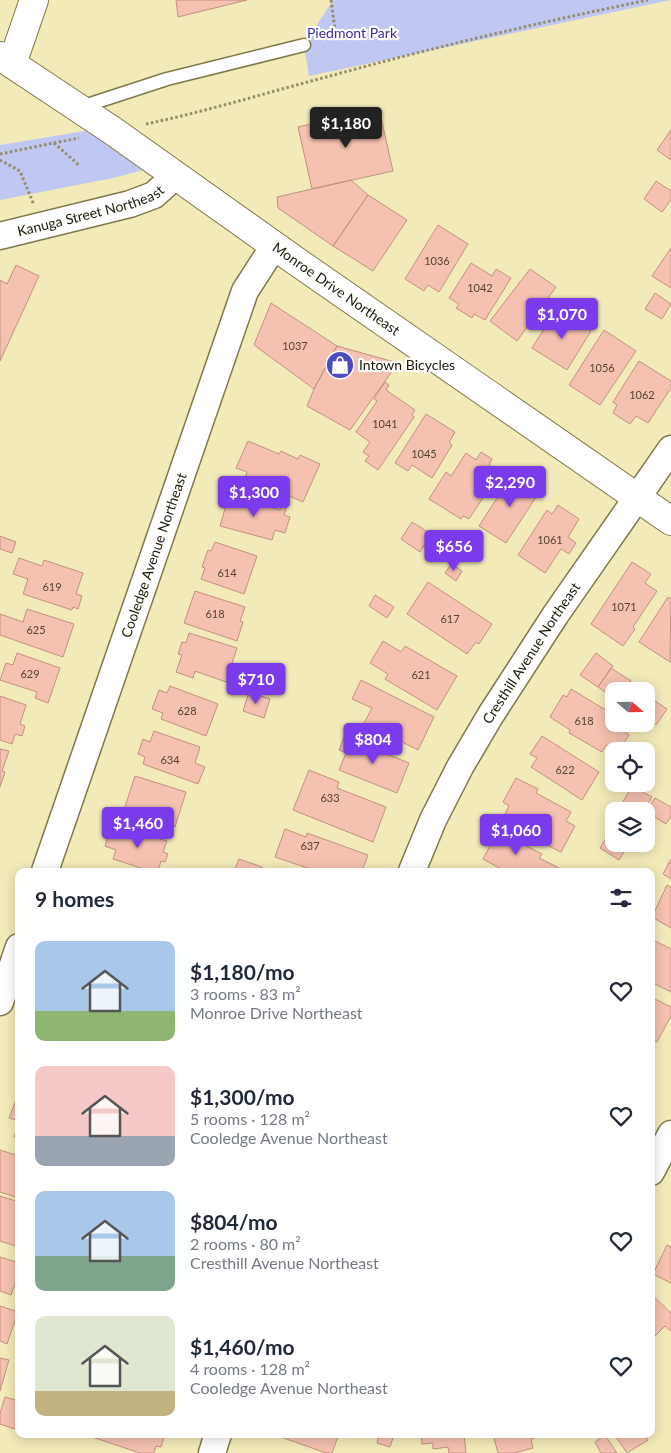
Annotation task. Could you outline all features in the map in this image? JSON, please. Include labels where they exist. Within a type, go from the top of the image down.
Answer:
[{"type":"main road","points":[[6,60],[34,0]]},
{"type":"main road","name":"Monroe Drive Northeast","points":[[6,60],[78,108],[671,521]]},
{"type":"street","name":"Kanuga Street Northeast","points":[[0,236],[130,204],[154,195],[176,176]]},
{"type":"street","name":"Cooledge Avenue Northeast","points":[[46,868],[245,291],[274,246]]},
{"type":"street","name":"Cresthill Avenue Northeast","points":[[413,868],[437,812],[485,724],[556,614],[671,449]]},
{"type":"street","points":[[0,1002],[11,953]]},
{"type":"street","points":[[655,1164],[671,1134]]},
{"type":"street","points":[[212,1453],[217,1438]]},
{"type":"lane","points":[[78,108],[167,79],[304,45]]},
{"type":"path","points":[[331,0],[336,37]]},
{"type":"path","points":[[149,124],[483,36],[648,0]]},
{"type":"path","points":[[0,154],[78,138]]},
{"type":"path","points":[[53,143],[80,166]]},
{"type":"path","points":[[0,160],[20,171],[33,198],[36,213]]},
{"type":"green space","name":"Piedmont Park","points":[[333,0],[671,0],[309,76],[304,45]]},
{"type":"green space","points":[[91,130],[147,169],[113,178],[0,200],[0,145]]},
{"type":"building","points":[[176,0],[247,0],[178,17]]},
{"type":"building","points":[[379,109],[393,171],[312,189],[298,127]]},
{"type":"building","points":[[671,130],[671,160],[657,150]]},
{"type":"building","points":[[351,180],[368,195],[333,246],[278,208],[277,197]]},
{"type":"building","points":[[656,181],[671,191],[671,200],[662,212],[644,199]]},
{"type":"building","points":[[368,195],[407,220],[373,271],[333,246]]},
{"type":"building","points":[[438,225],[468,244],[439,292],[428,285],[424,291],[405,279]]},
{"type":"building","points":[[671,248],[671,288],[652,276]]},
{"type":"building","points":[[471,263],[492,276],[496,269],[511,278],[485,320],[474,314],[472,318],[456,308],[459,304],[449,298]]},
{"type":"building","points":[[16,265],[39,276],[0,361],[0,280],[7,284]]},
{"type":"building","points":[[530,269],[556,287],[517,341],[490,321]]},
{"type":"building","points":[[655,293],[671,304],[662,319],[645,309]]},
{"type":"building","points":[[271,303],[337,346],[314,389],[254,345]]},
{"type":"building","points":[[556,310],[591,331],[567,370],[532,348]]},
{"type":"building","points":[[604,330],[636,351],[600,405],[569,385]]},
{"type":"building","points":[[337,346],[398,363],[350,430],[307,406]]},
{"type":"building","points":[[639,361],[671,381],[671,388],[648,423],[636,416],[630,424],[613,413],[617,405],[613,402]]},
{"type":"building","points":[[385,382],[389,385],[386,390],[415,410],[412,415],[414,417],[378,470],[365,461],[369,456],[363,452],[370,442],[356,432],[377,401],[374,399]]},
{"type":"building","points":[[426,414],[455,432],[449,442],[452,445],[432,478],[412,465],[408,471],[395,463]]},
{"type":"building","points":[[248,441],[279,454],[281,451],[298,459],[300,455],[320,464],[303,502],[267,486],[268,482],[258,477],[256,483],[245,478],[247,472],[236,468]]},
{"type":"building","points":[[481,452],[492,459],[489,465],[500,472],[469,519],[463,516],[461,519],[429,499],[446,472],[451,476],[466,453],[476,460]]},
{"type":"building","points":[[513,473],[540,491],[506,543],[479,526]]},
{"type":"building","points":[[229,495],[280,510],[281,505],[287,506],[284,515],[290,517],[285,533],[275,530],[272,540],[220,526]]},
{"type":"building","points":[[558,505],[579,519],[568,537],[576,543],[569,554],[561,549],[545,573],[518,555],[547,510],[552,514]]},
{"type":"building","points":[[412,522],[431,534],[420,552],[401,539]]},
{"type":"building","points":[[0,536],[16,542],[12,553],[0,549]]},
{"type":"building","points":[[215,542],[257,556],[244,594],[201,579],[205,568],[202,567],[208,550],[211,551]]},
{"type":"building","points":[[19,558],[42,566],[44,560],[83,573],[76,594],[82,596],[78,609],[73,607],[72,610],[23,594],[28,579],[13,574]]},
{"type":"building","points":[[632,562],[651,574],[645,583],[657,591],[623,646],[591,624]]},
{"type":"building","points":[[451,564],[462,571],[456,581],[445,573]]},
{"type":"building","points":[[428,582],[492,624],[479,644],[476,642],[467,654],[407,614]]},
{"type":"building","points":[[195,591],[245,607],[240,621],[243,622],[237,641],[184,623]]},
{"type":"building","points":[[375,595],[394,607],[387,618],[369,606]]},
{"type":"building","points":[[668,597],[671,599],[670,662],[639,642]]},
{"type":"building","points":[[27,609],[74,624],[63,657],[0,635],[0,614],[23,622]]},
{"type":"building","points":[[189,633],[237,648],[226,682],[195,671],[193,678],[176,672],[182,655],[178,654],[182,642],[186,643]]},
{"type":"building","points":[[383,641],[401,652],[405,646],[457,676],[437,710],[385,679],[388,674],[370,663]]},
{"type":"building","points":[[17,653],[60,668],[48,703],[35,698],[37,692],[0,680],[6,663],[13,665]]},
{"type":"building","points":[[596,653],[613,666],[598,687],[580,675]]},
{"type":"building","points":[[611,668],[631,681],[605,682],[605,692],[598,687]]},
{"type":"building","points":[[361,680],[434,717],[418,750],[364,723],[372,708],[352,699]]},
{"type":"building","points":[[170,686],[218,704],[206,736],[161,719],[163,713],[152,709],[159,690],[167,693]]},
{"type":"building","points":[[571,689],[605,710],[605,732],[624,732],[629,735],[625,742],[605,742],[602,752],[569,733],[570,730],[550,717],[563,695],[567,697]]},
{"type":"building","points":[[249,692],[270,699],[264,718],[243,711]]},
{"type":"building","points":[[0,696],[26,705],[20,724],[25,726],[22,736],[15,734],[12,744],[0,740]]},
{"type":"building","points":[[655,701],[667,709],[655,724]]},
{"type":"building","points":[[154,731],[200,747],[195,763],[205,767],[198,784],[143,764],[145,757],[138,754],[143,739],[150,742]]},
{"type":"building","points":[[542,736],[599,772],[582,800],[531,767],[537,758],[530,754]]},
{"type":"building","points":[[344,737],[409,763],[397,793],[339,770],[346,753],[339,750]]},
{"type":"building","points":[[0,749],[9,751],[2,771],[5,772],[0,787]]},
{"type":"building","points":[[309,770],[339,782],[337,788],[386,807],[373,842],[293,810]]},
{"type":"building","points":[[135,776],[186,792],[175,827],[124,810]]},
{"type":"building","points":[[516,778],[538,789],[536,793],[571,812],[566,821],[575,826],[561,852],[537,840],[539,837],[503,818],[509,806],[503,802]]},
{"type":"building","points":[[629,792],[643,792],[652,797],[649,802],[623,802]]},
{"type":"building","points":[[655,798],[671,807],[671,816],[666,824],[655,817],[655,802],[652,802]]},
{"type":"building","points":[[121,826],[167,841],[163,852],[168,854],[165,862],[161,861],[159,868],[141,868],[113,859],[116,850],[105,846],[110,831],[118,834]]},
{"type":"building","points":[[285,829],[306,837],[307,833],[368,855],[363,868],[307,868],[275,857]]},
{"type":"building","points":[[498,831],[542,854],[539,858],[559,868],[500,868],[483,859]]},
{"type":"building","points":[[605,840],[605,851],[600,848]]},
{"type":"building","points":[[606,852],[624,852],[619,860]]},
{"type":"building","points":[[239,859],[262,867],[262,868],[235,868]]},
{"type":"building","points":[[671,859],[671,879],[663,874]]},
{"type":"building","points":[[667,885],[671,888],[671,928],[655,919],[655,911]]},
{"type":"building","points":[[655,941],[671,949],[671,992],[655,984]]},
{"type":"building","points":[[655,999],[671,1007],[671,1016],[657,1042],[655,1041]]},
{"type":"building","points":[[15,1102],[15,1120],[9,1118]]},
{"type":"building","points":[[0,1150],[15,1155],[15,1197],[0,1192]]},
{"type":"building","points":[[0,1196],[15,1201],[15,1246],[0,1241]]},
{"type":"building","points":[[667,1245],[671,1247],[671,1283],[655,1275],[655,1270]]},
{"type":"building","points":[[0,1257],[15,1262],[15,1284],[11,1295],[0,1291]]},
{"type":"building","points":[[655,1298],[671,1313],[671,1330],[665,1326],[655,1336]]},
{"type":"building","points":[[0,1306],[15,1311],[15,1321],[7,1344],[0,1341]]},
{"type":"building","points":[[0,1358],[9,1360],[0,1391]]},
{"type":"building","points":[[5,1397],[15,1400],[15,1429],[0,1424],[0,1413]]},
{"type":"building","points":[[95,1438],[164,1438],[161,1447],[156,1446],[154,1453],[140,1453]]},
{"type":"building","points":[[284,1438],[338,1438],[332,1453],[326,1453]]},
{"type":"building","points":[[378,1438],[393,1438],[390,1447],[377,1443]]},
{"type":"building","points":[[421,1438],[464,1438],[466,1453],[449,1453],[448,1447],[433,1449],[433,1443],[422,1444]]},
{"type":"building","points":[[494,1438],[534,1438],[531,1439],[533,1448],[514,1453],[498,1453]]},
{"type":"building","points":[[601,1438],[607,1438],[617,1453],[601,1453],[595,1442]]},
{"type":"building","points":[[617,1438],[647,1438],[648,1440],[627,1453]]},
{"type":"place","name":"Intown Bicycles","points":[[340,365]]}]
